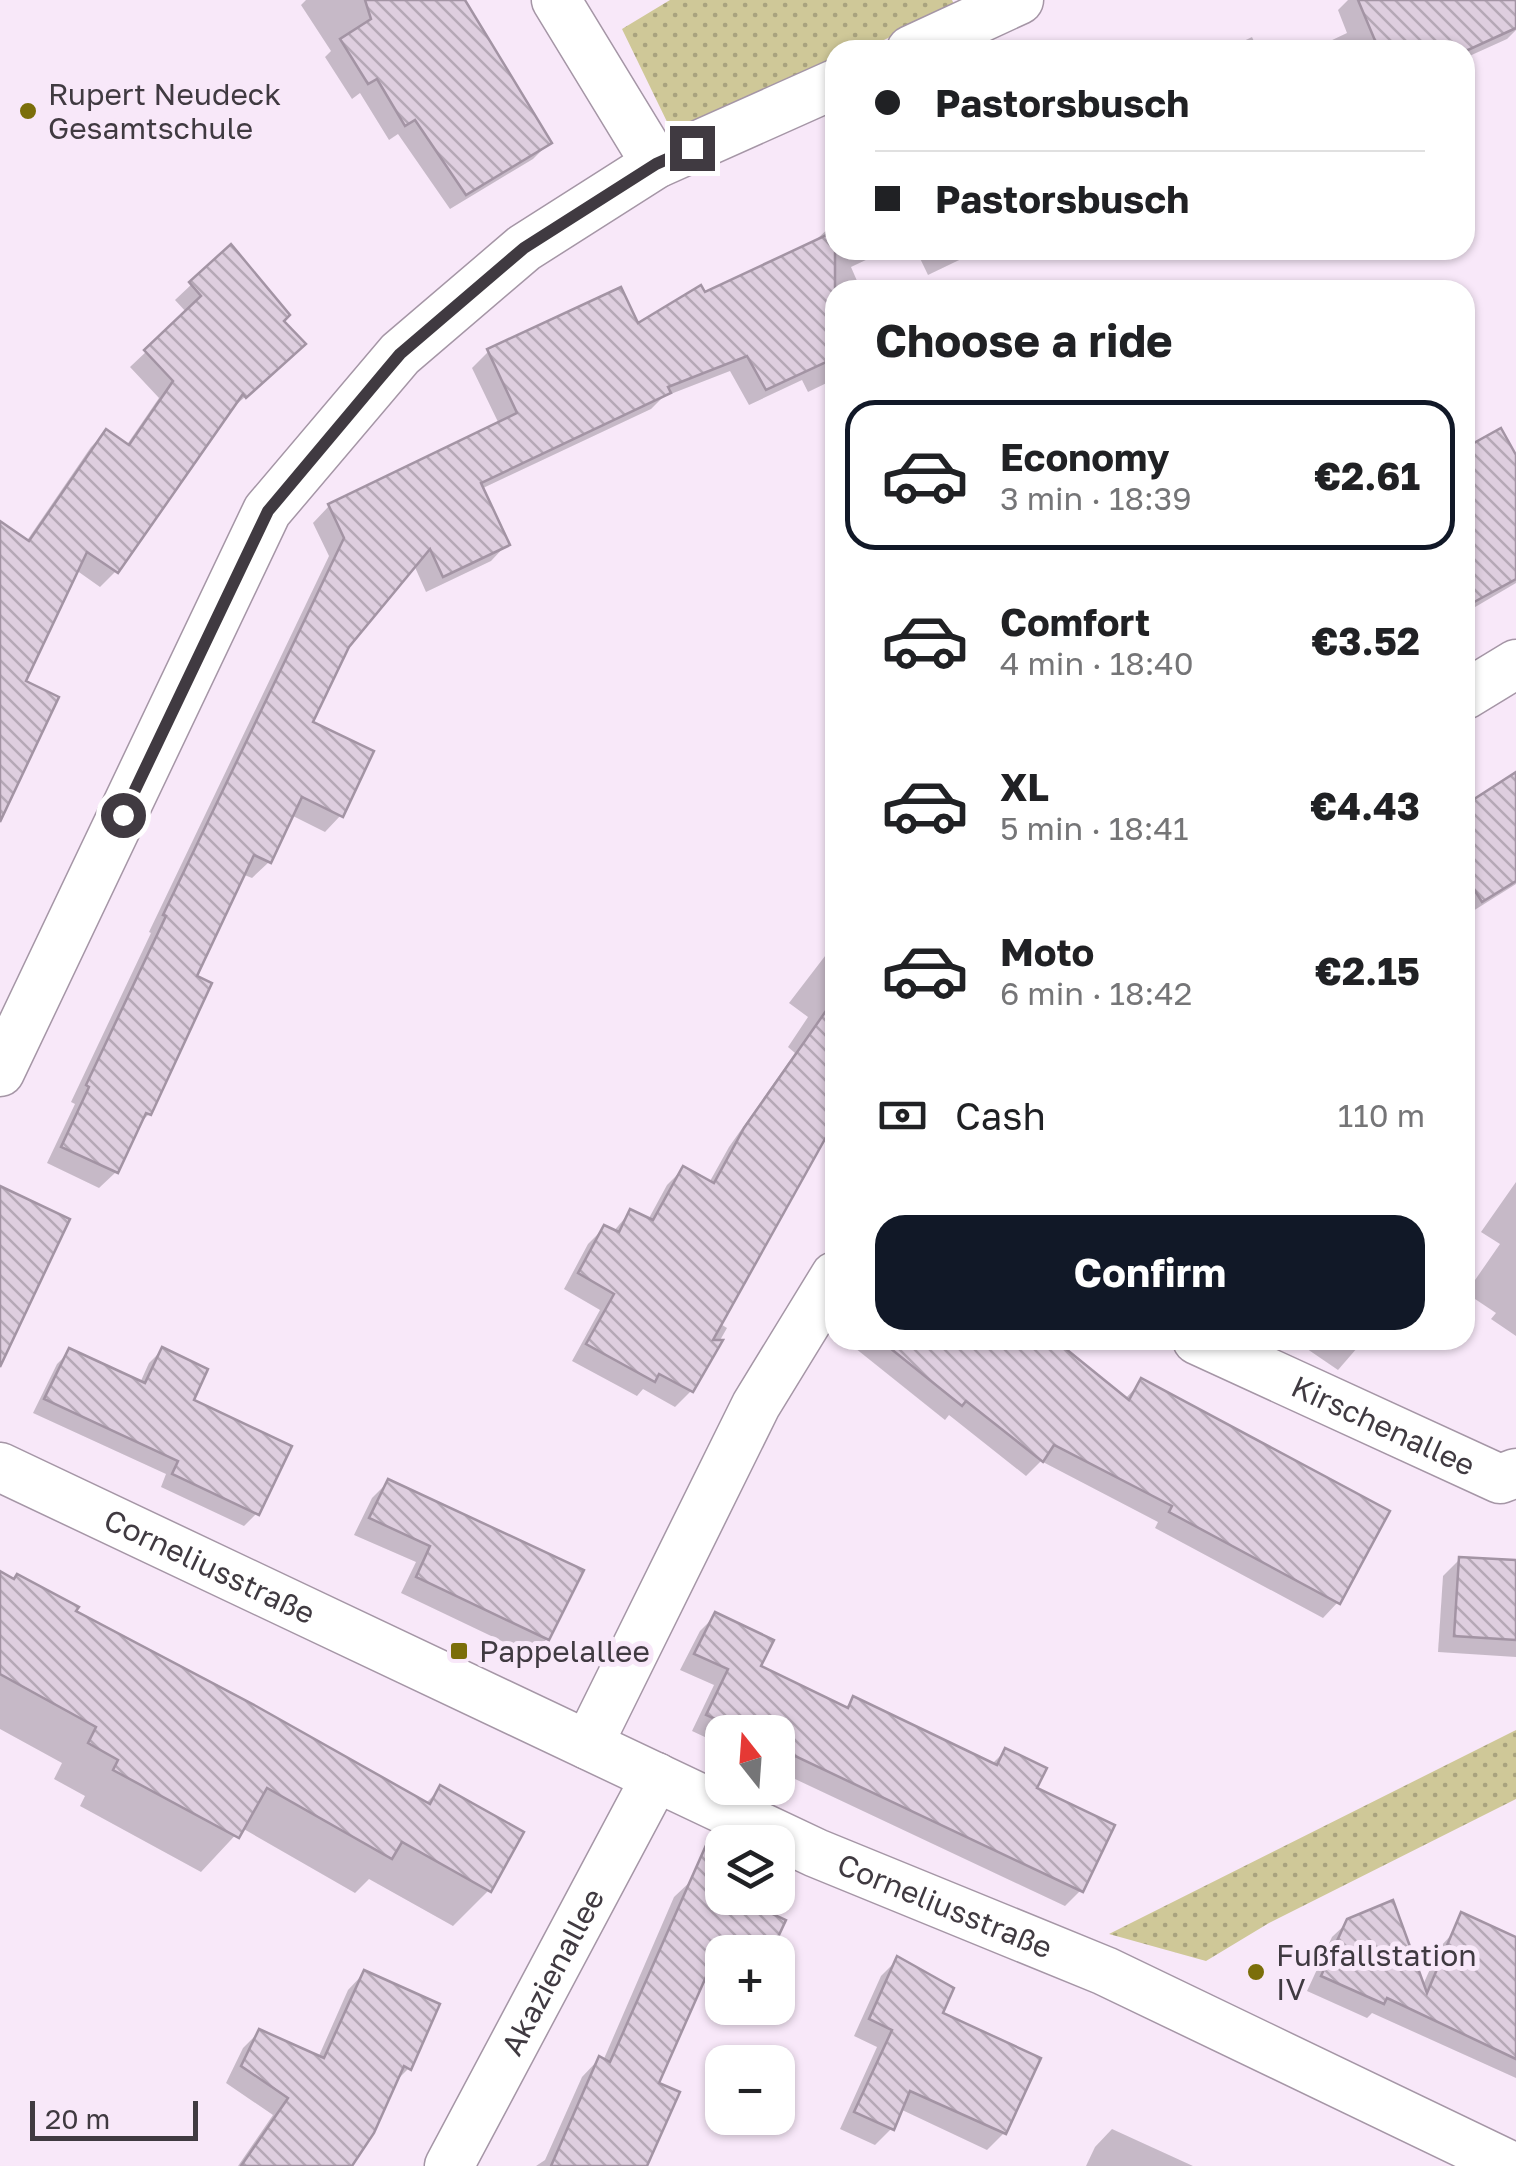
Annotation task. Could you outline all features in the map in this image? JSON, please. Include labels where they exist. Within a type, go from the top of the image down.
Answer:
[{"type":"street","points":[[556,0],[656,164]]},
{"type":"street","points":[[933,40],[1019,0]]},
{"type":"street","points":[[0,1072],[268,511],[400,354],[524,248],[656,164],[825,88]]},
{"type":"street","points":[[1475,689],[1516,664]]},
{"type":"street","points":[[588,1745],[756,1404],[825,1292]]},
{"type":"street","name":"Kirschenallee","points":[[1219,1350],[1500,1479],[1516,1472]]},
{"type":"street","name":"Corneliusstraße","points":[[0,1467],[816,1853],[1105,1971],[1511,2166]]},
{"type":"street","name":"Akazienallee","points":[[449,2166],[656,1777]]},
{"type":"shaded area","points":[[670,0],[952,0],[955,6],[884,40],[825,40],[825,68],[691,132],[671,130],[622,29]]},
{"type":"shaded area","points":[[1516,1730],[1516,1799],[1269,1923],[1206,1961],[1109,1934]]},
{"type":"building","points":[[365,0],[465,0],[552,143],[466,195],[415,120],[405,126],[377,79],[368,84],[340,39],[371,19]]},
{"type":"building","points":[[1358,0],[1516,0],[1516,28],[1475,47],[1475,40],[1375,40]]},
{"type":"building","points":[[825,236],[825,260],[835,260],[835,280],[825,280],[825,363],[766,390],[747,356],[668,387],[671,393],[481,483],[510,545],[443,577],[430,549],[349,647],[313,722],[374,751],[343,817],[302,797],[271,863],[254,855],[197,976],[212,983],[151,1115],[146,1113],[118,1173],[61,1147],[166,916],[163,915],[344,538],[328,504],[517,413],[487,349],[621,287],[638,323],[701,285],[705,292]]},
{"type":"building","points":[[231,244],[290,315],[284,321],[306,344],[246,398],[243,394],[118,573],[87,552],[26,681],[59,697],[0,822],[0,521],[29,541],[106,429],[129,445],[173,381],[144,350],[201,296],[189,282]]},
{"type":"building","points":[[1501,428],[1516,455],[1516,579],[1475,602],[1475,442]]},
{"type":"building","points":[[1516,772],[1516,881],[1482,902],[1475,891],[1475,799]]},
{"type":"building","points":[[825,1012],[825,1139],[713,1340],[723,1340],[693,1392],[659,1374],[655,1382],[586,1344],[614,1294],[578,1273],[604,1225],[619,1232],[630,1209],[653,1220],[683,1166],[714,1183],[744,1128]]},
{"type":"building","points":[[0,1186],[70,1219],[0,1367]]},
{"type":"building","points":[[162,1347],[208,1369],[194,1400],[292,1446],[259,1515],[172,1474],[178,1461],[44,1399],[69,1348],[145,1383]]},
{"type":"building","points":[[892,1350],[1067,1350],[1129,1400],[1141,1378],[1390,1511],[1340,1604],[1169,1512],[1172,1506],[1054,1445],[1043,1462],[966,1401],[962,1406]]},
{"type":"building","points":[[388,1479],[584,1570],[549,1640],[416,1577],[430,1546],[369,1518]]},
{"type":"building","points":[[1459,1557],[1516,1560],[1516,1640],[1454,1636]]},
{"type":"building","points":[[0,1571],[14,1579],[17,1574],[79,1607],[76,1611],[430,1804],[440,1785],[524,1832],[491,1892],[402,1842],[392,1859],[267,1788],[239,1838],[113,1770],[118,1760],[88,1743],[96,1727],[0,1674]]},
{"type":"building","points":[[715,1612],[774,1640],[761,1666],[848,1708],[853,1696],[997,1765],[1005,1748],[1047,1768],[1037,1788],[1115,1825],[1083,1892],[795,1756],[795,1715],[706,1715],[728,1669],[694,1654]]},
{"type":"building","points":[[705,1848],[705,1915],[775,1915],[786,1920],[779,1935],[705,1935],[705,1979],[659,2083],[680,2092],[647,2166],[551,2166],[599,2056],[610,2062]]},
{"type":"building","points":[[1393,1900],[1427,1993],[1461,1912],[1516,1937],[1516,2059],[1387,1998],[1384,2004],[1321,1976],[1347,1919]]},
{"type":"building","points":[[897,1956],[954,1988],[943,2013],[1041,2058],[1006,2134],[910,2091],[894,2130],[854,2112],[892,2030],[869,2019]]},
{"type":"building","points":[[364,1970],[440,2004],[411,2070],[404,2066],[374,2133],[352,2166],[241,2166],[288,2098],[241,2066],[259,2029],[324,2058]]},
{"type":"place","name":"Rupert Neudeck Gesamtschule","points":[[28,111]]},
{"type":"place","name":"Pappelallee","points":[[459,1651]]},
{"type":"place","name":"Fußfallstation IV","points":[[1256,1972]]},
{"type":"route","points":[[123,815],[268,511],[400,354],[524,248],[656,164],[692,148]]}]
